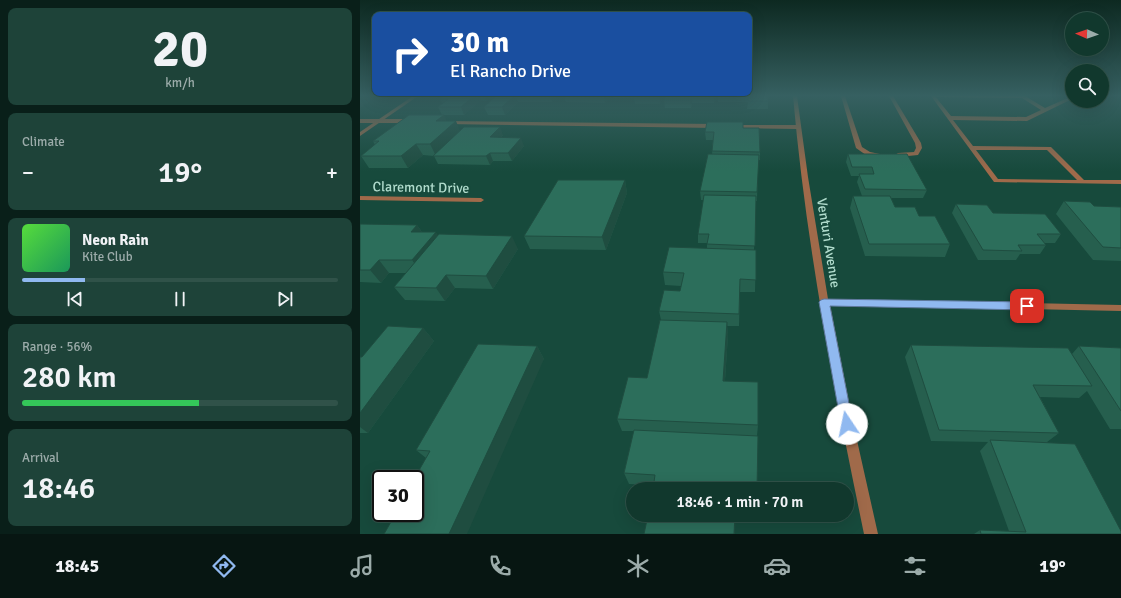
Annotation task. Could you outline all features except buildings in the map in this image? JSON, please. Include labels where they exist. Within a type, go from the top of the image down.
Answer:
[{"type":"street","points":[[360,134],[380,121],[419,121]]},
{"type":"street","name":"Venturi Avenue","points":[[797,121],[824,302],[850,439],[871,534]]},
{"type":"street","points":[[851,121],[859,148],[868,154],[884,155]]},
{"type":"street","points":[[892,156],[916,154],[919,148],[918,143],[905,121]]},
{"type":"street","points":[[951,121],[996,181],[1121,182]]},
{"type":"street","points":[[443,122],[798,127]]},
{"type":"street","points":[[972,148],[1049,148],[1083,182]]},
{"type":"street","name":"Claremont Drive","points":[[360,198],[481,200]]},
{"type":"street","points":[[824,302],[1121,308]]},
{"type":"route","points":[[847,424],[824,302],[1027,306]]}]
